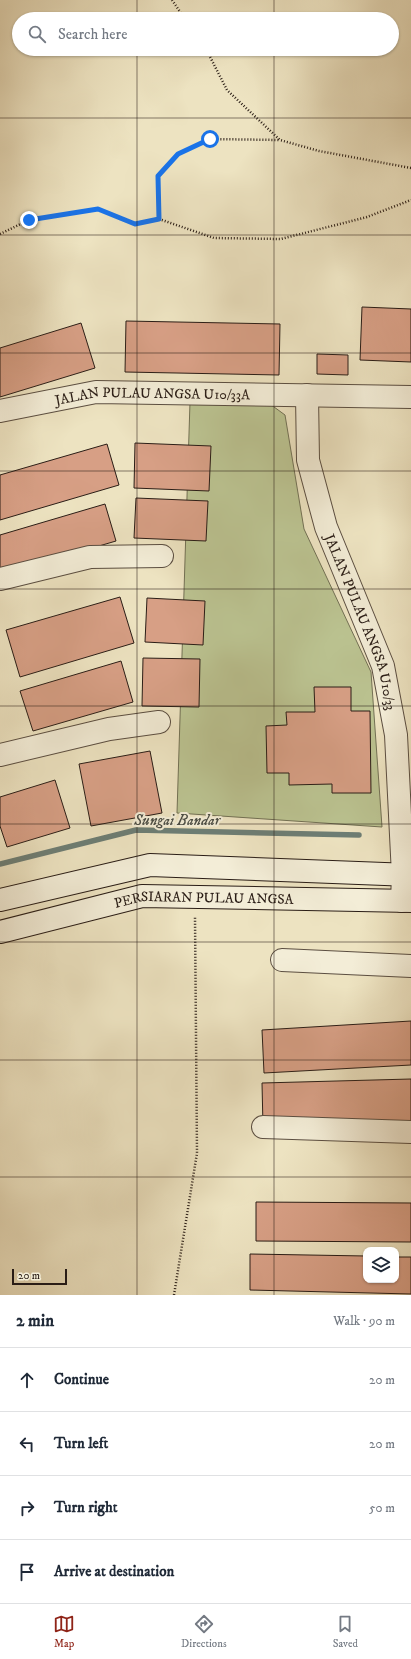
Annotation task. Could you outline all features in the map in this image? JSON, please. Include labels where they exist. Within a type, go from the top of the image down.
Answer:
[{"type":"street","name":"JALAN PULAU ANGSA U10/33A","points":[[0,411],[96,392],[411,396]]},
{"type":"street","name":"JALAN PULAU ANGSA U10/33","points":[[307,395],[308,460],[326,527],[383,666],[396,735],[407,875],[406,901]]},
{"type":"street","points":[[0,579],[90,557],[162,556]]},
{"type":"street","points":[[0,755],[109,729],[159,722]]},
{"type":"street","name":"PERSIARAN PULAU ANGSA","points":[[0,900],[150,865],[407,875]]},
{"type":"street","name":"PERSIARAN PULAU ANGSA","points":[[0,932],[142,896],[406,901]]},
{"type":"street","points":[[282,960],[411,966]]},
{"type":"street","points":[[263,1126],[411,1132]]},
{"type":"path","points":[[172,0],[180,12]]},
{"type":"path","points":[[210,56],[227,90],[280,140]]},
{"type":"path","points":[[159,219],[158,176],[178,154],[210,139],[280,140],[319,151],[411,168]]},
{"type":"path","points":[[0,234],[29,220],[98,209],[135,224],[159,219],[214,238],[280,239],[367,217],[411,200]]},
{"type":"path","points":[[174,1295],[197,1153],[195,897]]},
{"type":"green space","points":[[190,402],[270,404],[285,415],[304,529],[371,672],[382,827],[177,813]]},
{"type":"building","points":[[362,307],[411,309],[411,362],[360,360]]},
{"type":"building","points":[[126,321],[280,324],[279,375],[125,372]]},
{"type":"building","points":[[81,323],[95,368],[0,397],[0,348]]},
{"type":"building","points":[[317,354],[348,355],[348,375],[317,374]]},
{"type":"building","points":[[135,443],[211,446],[209,491],[134,488]]},
{"type":"building","points":[[107,444],[119,485],[0,520],[0,475]]},
{"type":"building","points":[[136,498],[208,501],[206,541],[134,538]]},
{"type":"building","points":[[105,504],[116,541],[0,575],[0,535]]},
{"type":"building","points":[[120,597],[134,643],[20,677],[6,630]]},
{"type":"building","points":[[147,598],[205,601],[203,645],[145,642]]},
{"type":"building","points":[[143,658],[200,659],[199,707],[142,706]]},
{"type":"building","points":[[121,661],[133,702],[33,731],[20,691]]},
{"type":"building","points":[[314,687],[351,687],[351,711],[370,711],[371,793],[332,793],[332,784],[289,785],[289,773],[267,773],[266,726],[287,725],[286,712],[315,712]]},
{"type":"building","points":[[150,751],[162,813],[91,826],[79,764]]},
{"type":"building","points":[[55,780],[70,828],[7,847],[0,826],[0,797]]},
{"type":"building","points":[[411,1021],[411,1065],[264,1073],[262,1030]]},
{"type":"building","points":[[411,1079],[411,1122],[263,1127],[262,1083]]},
{"type":"building","points":[[256,1202],[411,1203],[411,1242],[256,1241]]},
{"type":"building","points":[[250,1254],[363,1256],[363,1283],[399,1283],[399,1257],[411,1257],[411,1294],[250,1290]]},
{"type":"waterway","name":"Sungai Bandar","points":[[0,864],[136,830],[359,835]]},
{"type":"route","points":[[29,220],[98,209],[135,224],[159,219],[158,176],[178,154],[210,139]]}]
